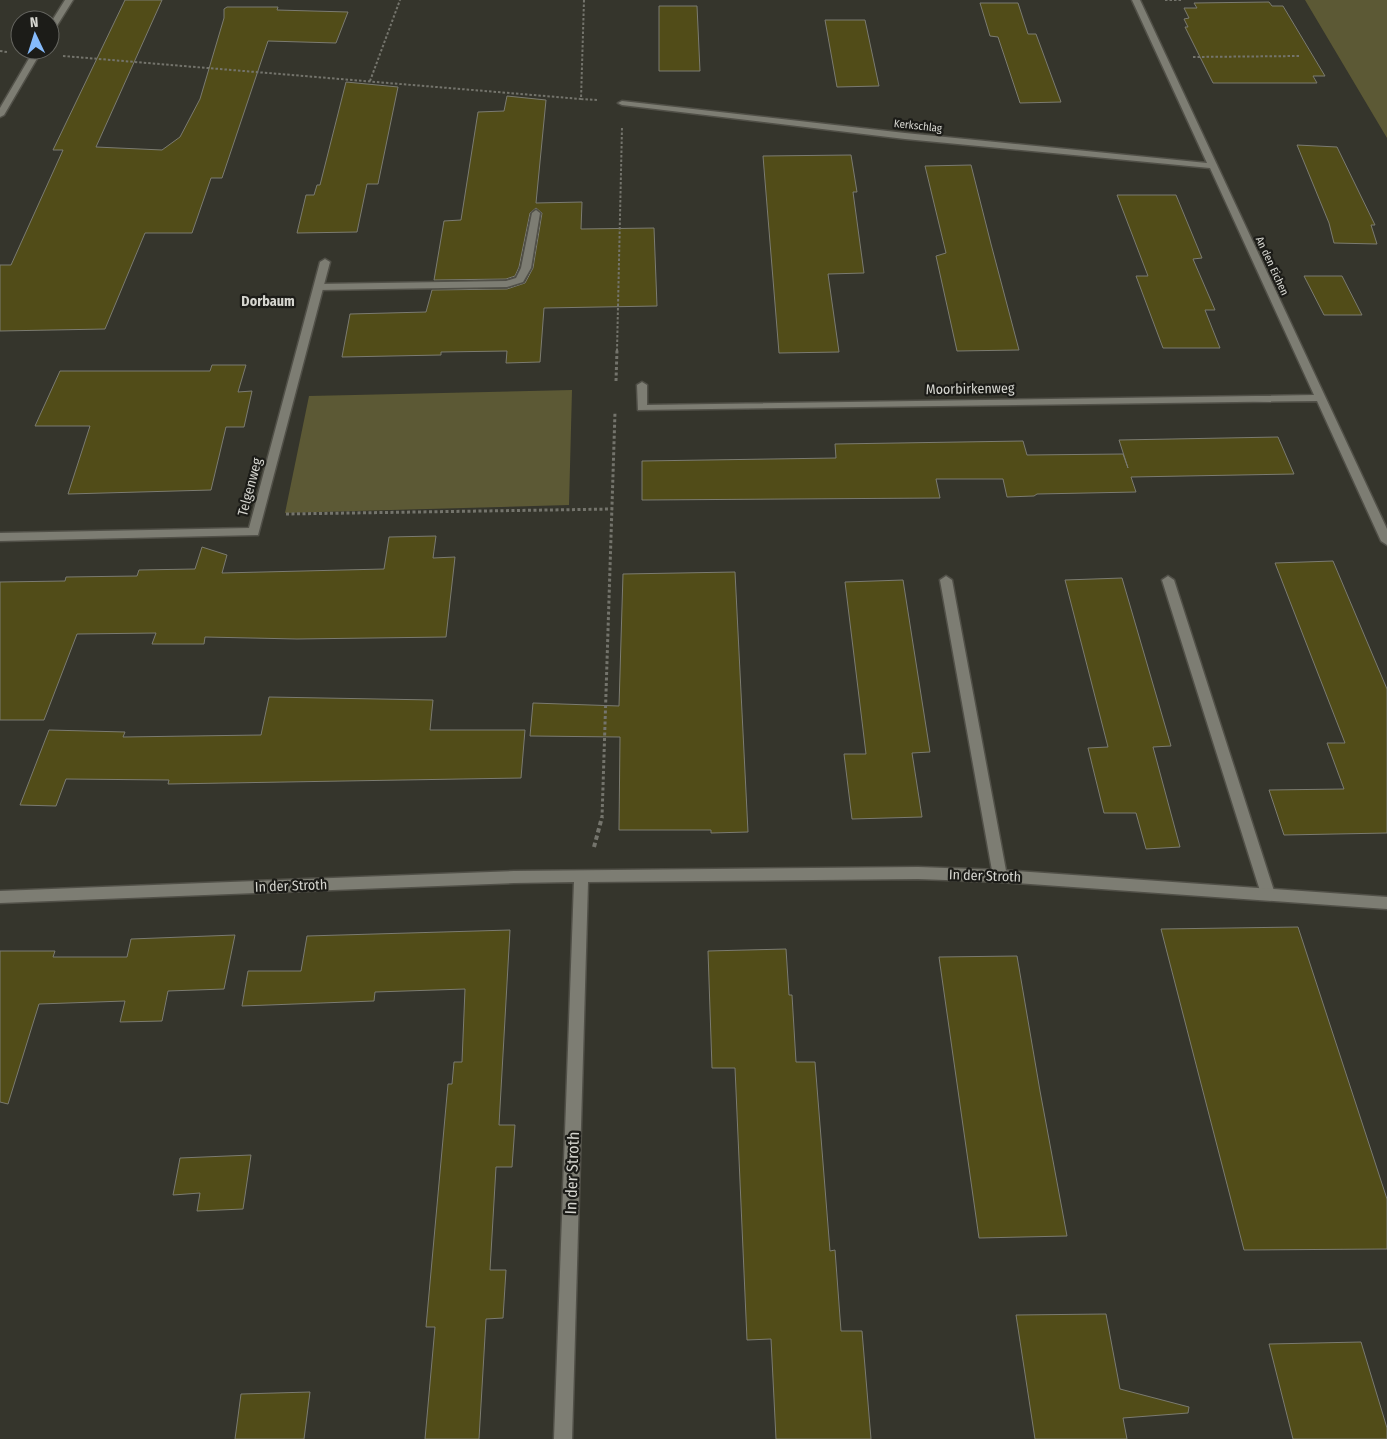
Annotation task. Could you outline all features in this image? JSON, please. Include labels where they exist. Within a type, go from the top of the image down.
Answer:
[{"type":"street","points":[[60,14],[69,0]]},
{"type":"street","name":"An den Eichen","points":[[1136,0],[1387,541]]},
{"type":"street","points":[[0,115],[31,60]]},
{"type":"street","name":"Kerkschlag","points":[[622,103],[895,135],[1212,166]]},
{"type":"street","points":[[319,287],[507,284],[520,280],[526,268],[536,212]]},
{"type":"street","name":"Telgenweg","points":[[0,537],[254,532],[325,262]]},
{"type":"street","name":"Moorbirkenweg","points":[[642,386],[642,408],[1321,398]]},
{"type":"street","points":[[946,580],[1000,876]]},
{"type":"street","points":[[1168,580],[1268,894]]},
{"type":"street","name":"In der Stroth","points":[[0,897],[514,878],[918,873],[1000,876],[1387,903]]},
{"type":"street","name":"In der Stroth","points":[[563,1439],[581,877]]},
{"type":"path","points":[[370,81],[400,0]]},
{"type":"path","points":[[581,99],[584,0]]},
{"type":"path","points":[[60,54],[622,103],[616,390]]},
{"type":"path","points":[[1162,57],[1299,56]]},
{"type":"path","points":[[581,877],[602,824],[615,410]]},
{"type":"path","points":[[254,532],[281,514],[613,509]]},
{"type":"shaded area","points":[[1305,0],[1387,0],[1387,138]]},
{"type":"shaded area","points":[[572,390],[569,505],[285,513],[309,396]]},
{"type":"building","points":[[125,0],[162,0],[96,147],[162,150],[180,137],[200,99],[224,18],[224,9],[227,7],[278,7],[277,10],[348,12],[336,43],[268,41],[222,178],[211,178],[192,233],[145,233],[105,329],[0,331],[0,265],[11,265],[63,150],[53,150]]},
{"type":"building","points":[[1269,2],[1272,6],[1283,6],[1325,76],[1313,76],[1317,83],[1213,83],[1185,27],[1188,27],[1184,19],[1189,18],[1184,8],[1197,8],[1194,3]]},
{"type":"building","points":[[980,3],[1018,3],[1028,34],[1036,34],[1061,102],[1020,103],[998,37],[990,36]]},
{"type":"building","points":[[659,6],[697,6],[700,71],[659,71]]},
{"type":"building","points":[[825,20],[865,20],[879,86],[837,87]]},
{"type":"building","points":[[346,82],[398,87],[378,184],[367,184],[357,232],[297,233],[306,195],[314,195],[317,185],[320,185]]},
{"type":"building","points":[[507,96],[546,100],[536,203],[582,202],[581,229],[654,228],[657,306],[544,308],[540,362],[506,363],[507,351],[441,352],[441,355],[342,357],[350,314],[426,312],[432,290],[507,289],[525,283],[533,268],[542,213],[536,208],[530,213],[519,267],[515,276],[506,279],[434,280],[444,221],[461,220],[478,112],[504,111]]},
{"type":"building","points":[[1297,145],[1337,147],[1375,225],[1371,225],[1377,244],[1334,243],[1329,223]]},
{"type":"building","points":[[851,155],[857,192],[853,192],[864,273],[828,274],[839,352],[779,353],[763,156]]},
{"type":"building","points":[[971,165],[1019,350],[957,351],[936,256],[946,253],[925,166]]},
{"type":"building","points":[[1117,195],[1176,195],[1202,258],[1193,259],[1215,310],[1205,310],[1220,348],[1163,348],[1136,276],[1148,276]]},
{"type":"building","points":[[1304,276],[1342,276],[1362,315],[1324,315]]},
{"type":"building","points":[[212,365],[246,365],[238,392],[252,391],[244,427],[226,427],[211,490],[68,494],[90,426],[35,426],[60,371],[210,371]]},
{"type":"building","points":[[1278,437],[1294,474],[1131,477],[1136,492],[1037,494],[1034,496],[1007,497],[1003,479],[936,479],[940,498],[642,500],[642,461],[836,458],[835,444],[1023,441],[1027,455],[1123,454],[1128,468],[1119,440]]},
{"type":"building","points":[[436,536],[433,558],[455,557],[446,637],[297,639],[205,637],[204,644],[152,644],[156,633],[77,634],[44,720],[0,720],[0,582],[65,581],[66,577],[137,576],[139,570],[195,569],[202,547],[227,555],[222,573],[384,569],[389,537]]},
{"type":"building","points":[[1333,561],[1387,689],[1387,833],[1284,835],[1269,790],[1344,789],[1327,743],[1345,743],[1275,563]]},
{"type":"building","points":[[735,572],[748,832],[711,833],[711,830],[619,830],[620,737],[530,736],[533,703],[619,706],[623,574]]},
{"type":"building","points":[[1122,578],[1171,746],[1153,747],[1180,847],[1146,849],[1136,813],[1104,813],[1088,748],[1108,747],[1065,580]]},
{"type":"building","points":[[903,580],[930,752],[912,753],[922,817],[852,819],[844,754],[866,754],[845,582]]},
{"type":"building","points":[[269,697],[433,700],[430,730],[525,730],[521,778],[168,784],[169,780],[66,779],[56,806],[20,805],[49,730],[125,732],[123,737],[261,735]]},
{"type":"building","points":[[1298,927],[1387,1199],[1387,1249],[1244,1250],[1161,929]]},
{"type":"building","points":[[510,930],[499,1125],[515,1125],[512,1167],[496,1167],[490,1270],[506,1270],[503,1318],[486,1319],[479,1439],[425,1439],[435,1327],[426,1327],[448,1084],[452,1084],[454,1062],[462,1062],[465,989],[375,992],[374,1001],[242,1006],[248,971],[301,971],[307,936]]},
{"type":"building","points":[[235,935],[224,989],[168,991],[162,1021],[120,1022],[125,1001],[39,1004],[8,1104],[0,1102],[0,951],[55,951],[53,957],[127,957],[131,939]]},
{"type":"building","points":[[786,949],[789,995],[792,995],[796,1062],[815,1062],[830,1251],[835,1250],[841,1331],[862,1331],[871,1439],[776,1439],[771,1339],[747,1340],[735,1068],[712,1068],[708,951]]},
{"type":"building","points":[[1017,956],[1067,1236],[979,1238],[939,957]]},
{"type":"building","points":[[251,1155],[243,1209],[197,1211],[200,1193],[173,1195],[180,1158]]},
{"type":"building","points":[[1106,1314],[1120,1389],[1189,1407],[1188,1413],[1123,1418],[1127,1439],[1035,1439],[1016,1315]]},
{"type":"building","points":[[1361,1342],[1387,1428],[1387,1439],[1293,1439],[1269,1344]]},
{"type":"building","points":[[310,1392],[304,1439],[235,1439],[241,1394]]},
{"type":"district","name":"Dorbaum","points":[[268,301]]}]
